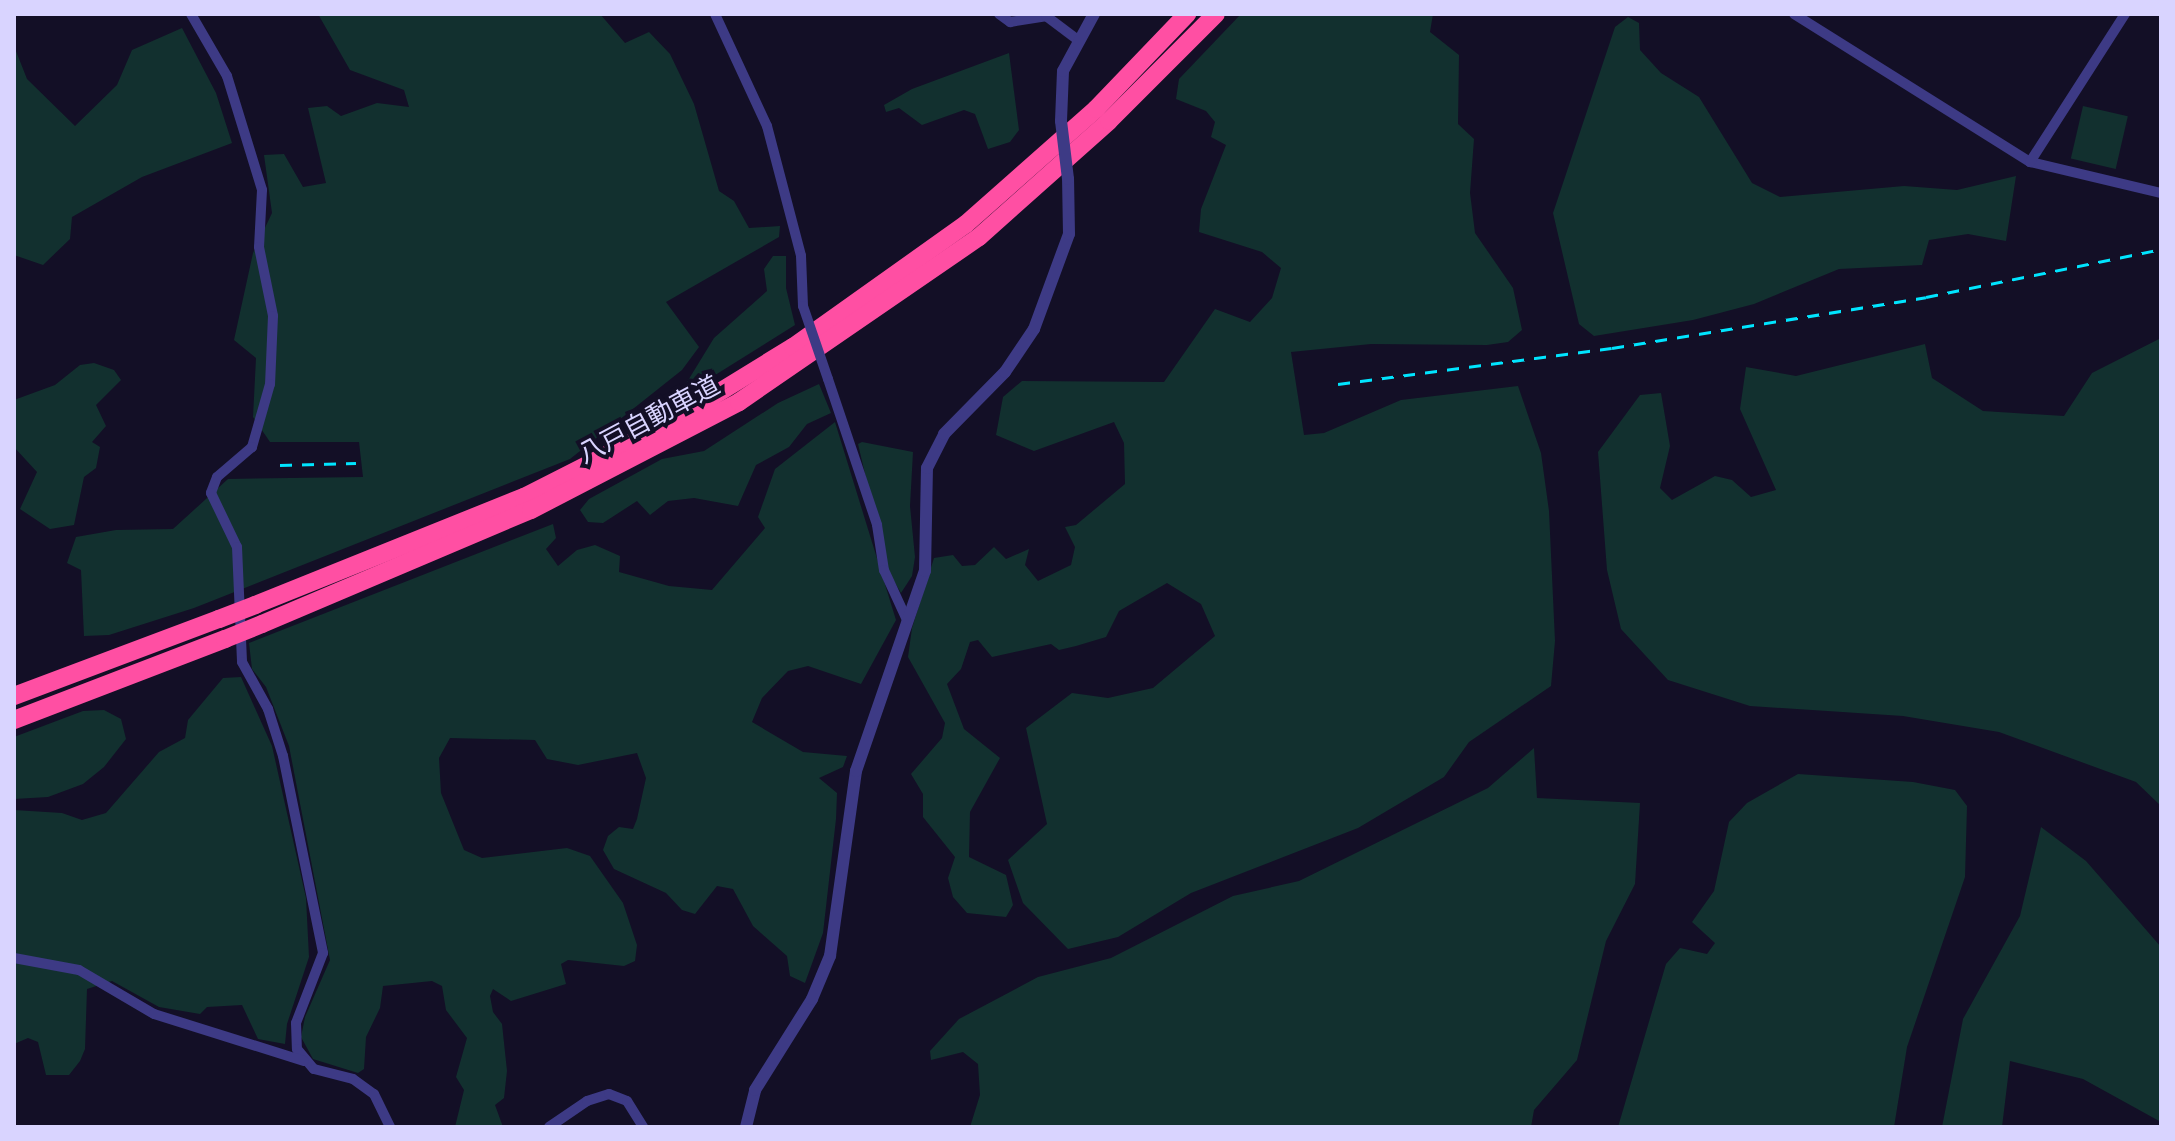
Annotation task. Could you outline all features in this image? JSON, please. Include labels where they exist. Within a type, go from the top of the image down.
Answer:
[{"type":"highway","name":"八戸自動車道","points":[[14,696],[255,605],[524,497],[666,425],[781,355],[966,224],[1096,109],[1187,14]]},
{"type":"highway","name":"八戸自動車道","points":[[14,720],[262,624],[531,510],[739,402],[979,237],[1109,121],[1216,14]]},
{"type":"street","points":[[191,14],[227,76],[262,190],[259,247],[273,316],[270,384],[252,447],[217,477],[211,493],[237,547],[242,662],[268,709],[283,756],[323,953],[296,1023],[304,1061]]},
{"type":"street","points":[[715,14],[767,126],[801,256],[803,306],[877,525],[884,570],[907,620]]},
{"type":"street","points":[[999,14],[1010,22],[1046,16],[1078,40]]},
{"type":"street","points":[[746,1127],[755,1090],[812,999],[830,956],[856,771],[925,571],[923,489],[931,455],[957,417],[1023,350],[1034,329],[1069,234],[1068,179],[1061,121],[1063,71],[1094,14]]},
{"type":"street","points":[[1794,14],[2030,162],[2161,193]]},
{"type":"street","points":[[2030,162],[2125,14]]},
{"type":"street","points":[[14,958],[79,970],[154,1014],[304,1061],[364,1085],[382,1104],[390,1127]]},
{"type":"street","points":[[549,1127],[587,1101],[609,1094],[627,1101],[643,1127]]},
{"type":"green space","points":[[318,14],[600,14],[625,43],[649,32],[670,54],[694,104],[719,191],[734,201],[749,228],[780,226],[779,237],[666,302],[699,347],[682,370],[570,459],[194,608],[109,635],[84,636],[81,570],[67,563],[76,537],[116,530],[173,529],[228,479],[363,477],[359,442],[270,442],[253,417],[256,358],[234,340],[253,253],[272,213],[264,155],[284,154],[303,187],[326,183],[308,108],[327,106],[341,116],[377,103],[409,107],[404,90],[350,70]]},
{"type":"green space","points":[[1241,14],[1433,14],[1430,32],[1459,55],[1458,124],[1474,139],[1470,193],[1475,233],[1513,288],[1522,330],[1508,342],[1487,345],[1371,344],[1291,352],[1304,435],[1324,433],[1401,400],[1518,386],[1541,453],[1549,511],[1555,641],[1551,686],[1469,742],[1444,777],[1358,828],[1191,893],[1118,937],[1068,949],[1023,903],[1008,860],[1047,824],[1026,728],[1072,693],[1108,698],[1153,688],[1215,636],[1201,604],[1167,583],[1119,611],[1106,637],[1076,646],[1059,650],[1051,644],[992,657],[978,640],[970,642],[961,669],[947,684],[964,729],[1000,758],[970,812],[969,857],[1006,875],[1013,905],[1006,917],[967,913],[953,897],[948,878],[955,857],[923,817],[923,794],[911,774],[942,738],[945,723],[908,657],[912,628],[934,558],[953,555],[962,566],[975,565],[994,547],[1006,559],[1029,549],[1025,565],[1038,581],[1071,565],[1075,547],[1065,527],[1076,525],[1125,484],[1124,443],[1114,422],[1034,451],[996,435],[1003,397],[1022,381],[1164,382],[1215,309],[1250,322],[1272,298],[1281,268],[1262,252],[1199,232],[1201,209],[1226,145],[1211,137],[1215,122],[1206,111],[1176,99],[1179,79]]},
{"type":"green space","points":[[1628,17],[1639,23],[1640,50],[1661,73],[1699,97],[1752,183],[1780,197],[1904,186],[1957,190],[2016,176],[2006,241],[1968,234],[1929,240],[1922,265],[1839,269],[1754,304],[1693,320],[1594,336],[1579,324],[1553,213],[1615,27]]},
{"type":"green space","points":[[182,28],[216,93],[232,143],[142,177],[72,217],[70,239],[43,265],[14,255],[14,46],[27,79],[75,126],[117,85],[132,50]]},
{"type":"green space","points":[[1009,53],[1019,130],[1010,142],[988,149],[975,114],[964,110],[922,125],[899,108],[886,112],[884,105],[912,89]]},
{"type":"green space","points":[[2083,106],[2128,116],[2116,169],[2071,159]]},
{"type":"green space","points":[[773,256],[786,256],[786,288],[795,325],[688,392],[684,387],[714,338],[767,291],[764,269]]},
{"type":"green space","points":[[2161,338],[2161,806],[2136,782],[1999,732],[1903,716],[1750,706],[1668,680],[1621,629],[1607,570],[1598,452],[1640,395],[1661,393],[1670,446],[1660,488],[1672,500],[1715,476],[1732,480],[1751,497],[1776,490],[1740,409],[1746,367],[1796,376],[1925,344],[1932,378],[1983,411],[2064,416],[2092,373]]},
{"type":"green space","points":[[94,363],[114,370],[121,380],[96,405],[106,426],[92,442],[100,447],[96,468],[84,477],[74,525],[50,529],[20,509],[37,472],[14,447],[14,400],[55,385],[80,365]]},
{"type":"green space","points":[[819,384],[831,413],[807,424],[789,447],[756,465],[738,506],[694,498],[668,501],[650,515],[637,501],[603,523],[588,522],[580,510],[589,499],[662,459],[704,451],[778,403]]},
{"type":"green space","points":[[835,422],[896,620],[861,684],[808,666],[788,671],[762,698],[752,722],[803,752],[847,756],[843,767],[819,778],[837,793],[836,819],[823,933],[805,983],[790,976],[787,956],[753,926],[733,889],[717,886],[695,914],[682,910],[666,893],[614,869],[603,850],[608,836],[619,827],[633,829],[637,819],[646,778],[637,753],[578,765],[547,759],[535,740],[450,738],[439,758],[441,793],[464,850],[482,858],[567,848],[590,856],[623,903],[637,945],[635,961],[624,966],[568,960],[561,964],[566,984],[511,1001],[493,989],[490,996],[493,1012],[502,1024],[507,1071],[504,1098],[495,1105],[503,1127],[455,1127],[464,1090],[456,1077],[467,1038],[446,1010],[442,986],[432,981],[383,986],[380,1008],[366,1037],[364,1069],[358,1073],[313,1059],[301,1037],[305,1017],[330,960],[289,746],[266,687],[252,669],[249,643],[553,524],[556,538],[546,549],[558,566],[577,550],[595,545],[620,556],[619,572],[669,586],[712,590],[765,528],[758,517],[775,469]]},
{"type":"green space","points":[[862,442],[913,452],[910,506],[915,557],[912,576],[901,593],[888,571],[858,444]]},
{"type":"green space","points":[[241,677],[272,746],[306,898],[309,957],[287,1024],[285,1044],[258,1039],[242,1005],[207,1007],[200,1014],[159,1007],[112,981],[87,989],[85,1049],[80,1061],[69,1075],[46,1075],[38,1042],[28,1038],[14,1044],[14,810],[62,813],[82,820],[106,813],[159,752],[185,738],[188,720],[223,678]]},
{"type":"green space","points":[[104,710],[121,719],[126,739],[104,767],[83,784],[48,797],[14,799],[14,737],[83,711]]},
{"type":"green space","points":[[1534,748],[1537,798],[1640,803],[1635,884],[1606,941],[1577,1060],[1534,1110],[1531,1127],[970,1127],[980,1095],[978,1064],[963,1052],[931,1060],[930,1051],[959,1019],[1038,977],[1111,958],[1233,896],[1299,881],[1488,788]]},
{"type":"green space","points":[[1798,774],[1913,782],[1955,790],[1967,806],[1965,877],[1907,1047],[1894,1127],[1618,1127],[1666,964],[1680,948],[1707,954],[1715,943],[1692,922],[1714,891],[1729,822],[1747,803]]},
{"type":"green space","points":[[2041,827],[2086,861],[2161,947],[2161,1122],[2083,1079],[2010,1061],[2002,1127],[1942,1127],[1963,1019],[2020,916]]},
{"type":"railway","points":[[1338,384],[1612,348],[1926,297],[2161,249]]},
{"type":"railway","points":[[280,465],[356,463]]}]
